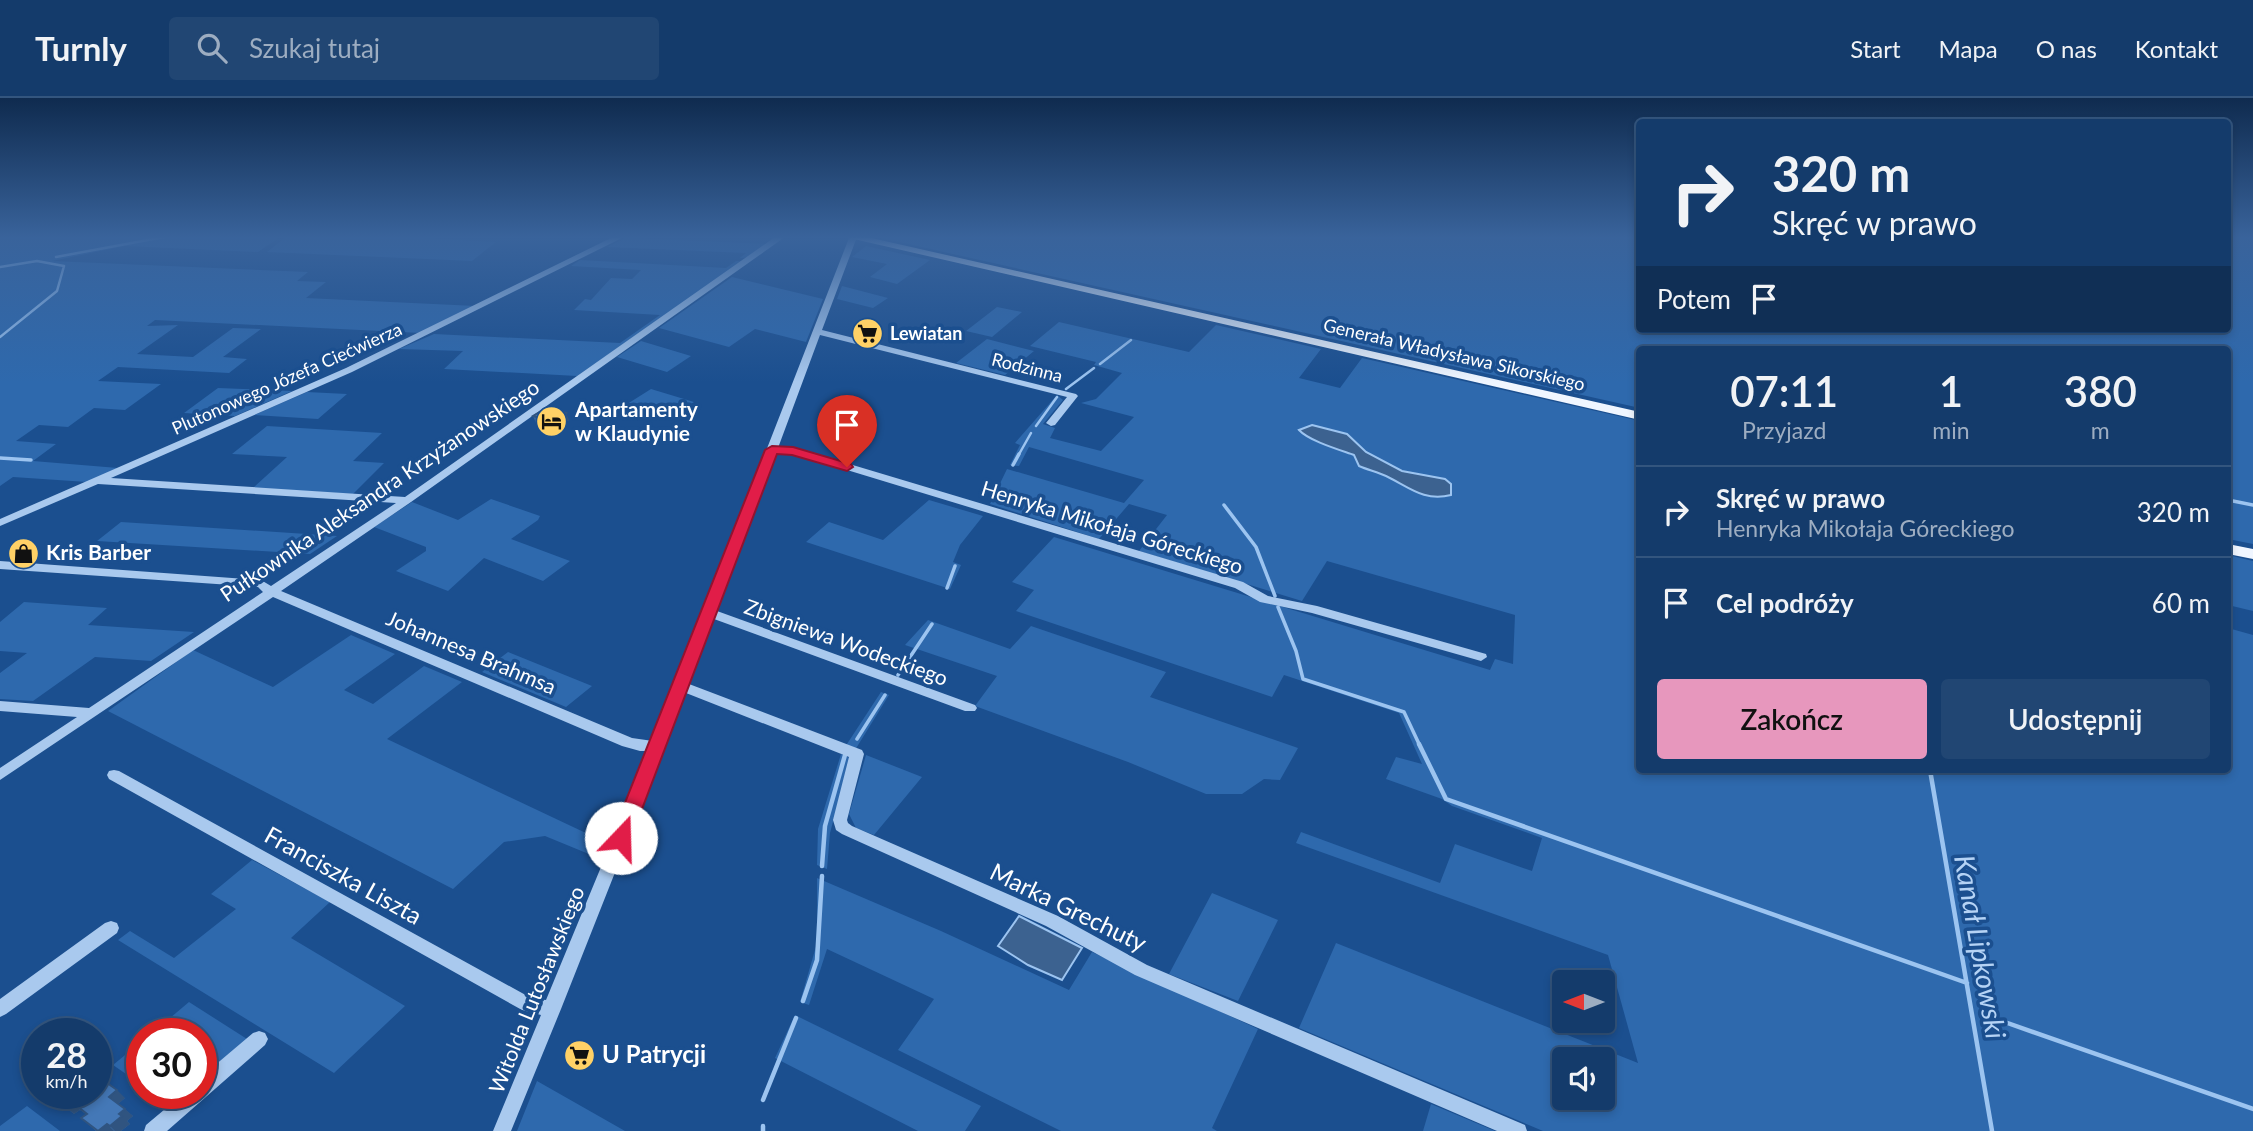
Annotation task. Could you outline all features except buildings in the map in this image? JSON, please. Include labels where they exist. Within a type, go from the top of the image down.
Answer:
[{"type":"main road","name":"Generała Władysława Sikorskiego","points":[[1061,285],[1636,415]]},
{"type":"main road","points":[[2231,550],[2253,554]]},
{"type":"street","name":"Plutonowego Józefa Ciećwierza","points":[[0,523],[349,370],[522,285]]},
{"type":"street","name":"Pułkownika Aleksandra Krzyżanowskiego","points":[[0,775],[407,500],[712,285]]},
{"type":"street","name":"Witolda Lutosławskiego","points":[[502,1131],[682,686],[835,285]]},
{"type":"street","name":"Rodzinna","points":[[818,332],[1073,396],[1051,423]]},
{"type":"street","name":"Henryka Mikołaja Góreckiego","points":[[772,450],[802,453],[1239,585],[1264,598],[1313,609],[1480,657]]},
{"type":"street","points":[[97,481],[407,500]]},
{"type":"street","name":"Johannesa Brahmsa","points":[[0,565],[261,584],[270,592],[627,742],[640,746],[657,746]]},
{"type":"street","name":"Zbigniewa Wodeckiego","points":[[709,613],[970,708]]},
{"type":"street","name":"Marka Grechuty","points":[[682,686],[857,754],[840,820],[841,826],[847,830],[1052,921],[1141,970],[1518,1131]]},
{"type":"street","points":[[0,706],[91,713]]},
{"type":"street","name":"Franciszka Liszta","points":[[114,775],[528,1005],[553,1009]]},
{"type":"street","points":[[0,1009],[111,928]]},
{"type":"street","points":[[217,1075],[259,1039]]},
{"type":"street","points":[[153,1131],[179,1109]]},
{"type":"shaded area","points":[[0,285],[322,285],[306,298],[476,306],[421,333],[155,320],[147,326],[178,325],[137,354],[193,357],[233,328],[261,329],[223,357],[247,359],[229,373],[118,367],[98,381],[161,384],[125,410],[94,408],[68,427],[39,425],[16,441],[56,444],[33,461],[118,468],[87,482],[13,477],[0,486]]},
{"type":"shaded area","points":[[604,285],[709,285],[577,376],[444,369],[463,351],[399,349],[434,334],[620,343],[660,315],[574,310],[585,299],[591,300]]},
{"type":"shaded area","points":[[720,285],[766,285],[823,299],[806,342],[755,329],[729,347],[659,328]]},
{"type":"shaded area","points":[[1092,285],[1636,285],[1636,333],[2231,333],[2231,285],[2253,285],[2253,544],[2231,540],[2231,346],[1636,346],[1636,407]]},
{"type":"shaded area","points":[[842,286],[888,298],[873,308],[837,299]]},
{"type":"shaded area","points":[[997,307],[1022,312],[992,337],[966,331]]},
{"type":"shaded area","points":[[1059,322],[1189,352],[1216,325],[1321,349],[1299,378],[1340,388],[1362,358],[1636,420],[1636,773],[2231,773],[2231,629],[2253,635],[2253,1131],[1543,1131],[1299,1028],[1336,943],[1552,1029],[1552,1033],[1562,1033],[1598,1047],[1552,1047],[1552,1110],[1615,1110],[1615,1054],[1638,1063],[1615,980],[1615,970],[1612,970],[1608,955],[1296,843],[1301,832],[1440,883],[1455,844],[1532,871],[1542,838],[1386,779],[1396,757],[1422,764],[1399,713],[1284,675],[1272,697],[1016,611],[1034,590],[1012,582],[1054,537],[1490,670],[1495,659],[1513,664],[1515,615],[1327,561],[1302,601],[1139,551],[1167,515],[1129,504],[1099,539],[990,504],[1007,469],[1124,503],[1144,480],[1029,447],[1019,466],[1010,465],[1020,445],[1015,443],[1057,395],[1063,400],[1043,424],[1055,428],[1050,438],[1101,451],[1134,417],[1081,403],[1096,399],[1122,373],[1094,365],[1096,362],[1030,346]]},
{"type":"shaded area","points":[[987,339],[1034,351],[1005,375],[956,363]]},
{"type":"shaded area","points":[[641,341],[691,356],[667,372],[617,357]]},
{"type":"shaded area","points":[[218,388],[292,391],[235,416],[184,413]]},
{"type":"shaded area","points":[[651,389],[694,402],[668,419],[624,406]]},
{"type":"shaded area","points":[[307,392],[347,394],[318,419],[254,415]]},
{"type":"shaded area","points":[[1312,425],[1347,434],[1366,452],[1402,471],[1445,479],[1451,484],[1451,495],[1425,495],[1359,466],[1354,455],[1317,441],[1299,430]]},
{"type":"shaded area","points":[[267,426],[382,433],[353,461],[384,463],[353,494],[253,488],[287,457],[232,454]]},
{"type":"shaded area","points":[[491,499],[540,516],[511,539],[570,561],[543,581],[484,558],[448,591],[396,571],[426,551],[426,547],[374,527],[412,502],[458,520]]},
{"type":"shaded area","points":[[929,500],[983,516],[960,545],[953,562],[961,565],[950,589],[806,542],[829,522],[883,540]]},
{"type":"shaded area","points":[[121,522],[337,536],[310,554],[97,541]]},
{"type":"shaded area","points":[[2231,556],[2253,561],[2253,611],[2231,606]]},
{"type":"shaded area","points":[[24,602],[107,608],[88,625],[194,632],[151,661],[95,657],[33,701],[0,699],[0,673],[27,653],[0,651],[0,622]]},
{"type":"shaded area","points":[[928,620],[1010,649],[1031,626],[1166,672],[1150,697],[1298,748],[1280,780],[1264,779],[1242,794],[1206,794],[1128,762],[975,706],[997,676],[905,645]]},
{"type":"shaded area","points":[[351,635],[395,654],[344,690],[373,704],[424,666],[462,682],[387,739],[607,843],[601,859],[545,836],[504,842],[453,889],[108,711],[193,650],[273,687]]},
{"type":"shaded area","points":[[508,652],[592,686],[566,707],[482,672]]},
{"type":"shaded area","points":[[881,692],[889,695],[855,750],[845,747]]},
{"type":"shaded area","points":[[841,754],[850,758],[830,833],[827,869],[817,865],[818,829]]},
{"type":"shaded area","points":[[866,755],[922,777],[874,835],[856,828],[849,814]]},
{"type":"shaded area","points":[[252,860],[330,902],[291,938],[405,1006],[334,1073],[118,940],[130,931],[174,958],[236,909],[211,894]]},
{"type":"shaded area","points":[[817,878],[1069,990],[1092,952],[1258,1029],[1212,1128],[1217,1131],[1061,1131],[898,1050],[934,999],[827,949],[809,1005],[800,1002],[817,943]]},
{"type":"shaded area","points":[[1212,893],[1278,920],[1238,1001],[1169,974]]},
{"type":"shaded area","points":[[1019,916],[1082,948],[1062,980],[1028,965],[998,946]]},
{"type":"shaded area","points":[[189,1002],[214,1018],[170,1018]]},
{"type":"shaded area","points":[[795,1015],[981,1106],[965,1131],[918,1131],[775,1058]]},
{"type":"shaded area","points":[[217,1020],[247,1039],[217,1064]]},
{"type":"shaded area","points":[[126,1054],[126,1074],[113,1065]]},
{"type":"shaded area","points":[[537,1081],[625,1131],[517,1131]]},
{"type":"shaded area","points":[[1431,1104],[1495,1131],[1423,1131]]},
{"type":"shaded area","points":[[23,1109],[31,1109],[60,1131],[0,1131],[0,1126]]},
{"type":"waterway","points":[[0,337],[57,291],[59,285]]},
{"type":"waterway","points":[[1100,364],[1131,340]]},
{"type":"waterway","points":[[1066,389],[1094,368]]},
{"type":"waterway","points":[[1036,426],[1057,397]]},
{"type":"waterway","points":[[1018,456],[1031,433]]},
{"type":"waterway","points":[[1013,465],[1019,454]]},
{"type":"waterway","points":[[0,458],[31,460]]},
{"type":"waterway","name":"Kanał Lipkowski","points":[[2231,501],[2253,505]]},
{"type":"waterway","points":[[1224,505],[1256,547],[1275,596]]},
{"type":"waterway","points":[[947,588],[955,566]]},
{"type":"waterway","points":[[1278,607],[1296,651],[1303,679],[1404,712],[1420,746]]},
{"type":"waterway","points":[[898,675],[932,624]]},
{"type":"waterway","points":[[857,739],[885,695]]},
{"type":"waterway","points":[[1419,744],[1446,799],[1967,983]]},
{"type":"waterway","points":[[822,866],[825,826],[845,755]]},
{"type":"waterway","name":"Kanał Lipkowski","points":[[1931,773],[1967,983]]},
{"type":"waterway","points":[[803,1001],[817,960],[822,876]]},
{"type":"waterway","name":"Kanał Lipkowski","points":[[1967,983],[1992,1131]]},
{"type":"waterway","points":[[763,1100],[796,1018]]},
{"type":"waterway","points":[[1999,1020],[2253,1109]]},
{"type":"waterway","points":[[763,1126],[763,1131]]},
{"type":"place","name":"Lewiatan","points":[[867,334]]},
{"type":"place","name":"Apartamenty w Klaudynie","points":[[552,422]]},
{"type":"place","name":"Kris Barber","points":[[23,553]]},
{"type":"place","name":"U Patrycji","points":[[579,1055]]},
{"type":"route","points":[[621,838],[772,450],[793,451],[847,467]]}]
